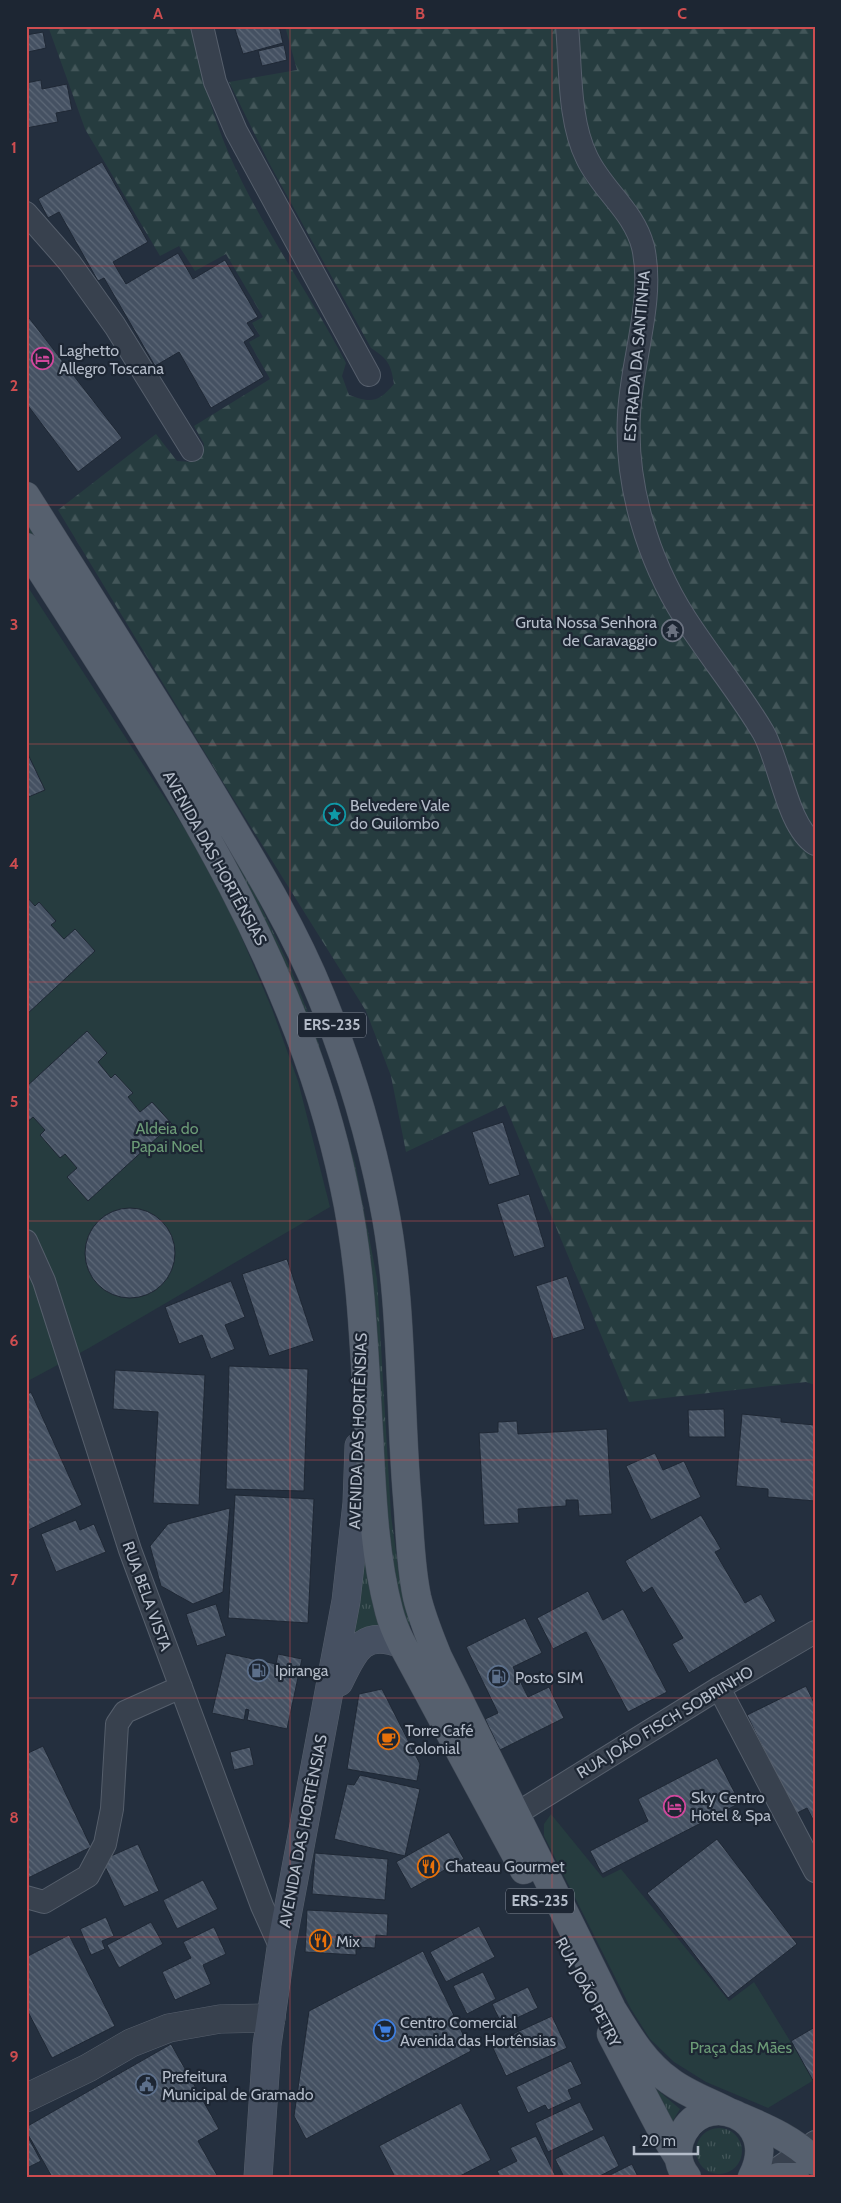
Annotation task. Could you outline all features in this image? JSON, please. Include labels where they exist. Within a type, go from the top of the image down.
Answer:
[{"type":"main road","name":"AVENIDA DAS HORTÊNSIAS","points":[[26,496],[154,697],[260,873],[321,995],[350,1075],[383,1201],[393,1261],[400,1344],[403,1450],[412,1561],[417,1597],[425,1626]]},
{"type":"main road","name":"AVENIDA DAS HORTÊNSIAS","points":[[26,547],[168,771],[220,859],[266,952],[298,1030],[322,1100],[342,1178],[357,1260],[364,1344],[357,1503],[346,1601],[281,1948],[266,2054],[258,2177]]},
{"type":"main road","name":"RUA JOÃO PETRY","points":[[364,1344],[372,1487],[380,1565],[389,1613],[402,1644],[683,2167]]},
{"type":"main road","name":"RUA JOÃO PETRY","points":[[425,1626],[612,2009],[629,2038],[649,2063],[670,2082],[735,2115],[772,2130],[811,2151]]},
{"type":"main road","points":[[325,1713],[351,1657],[358,1648],[366,1641],[378,1638],[402,1644]]},
{"type":"main road","points":[[683,2167],[679,2145],[683,2132],[703,2114],[716,2111],[735,2115],[751,2126],[757,2138],[760,2152],[758,2165],[752,2177]]},
{"type":"main road","points":[[778,2177],[795,2177]]},
{"type":"street","points":[[202,26],[215,82],[236,131],[369,376]]},
{"type":"street","name":"ESTRADA DA SANTINHA","points":[[567,26],[570,82],[575,116],[586,156],[594,171],[621,203],[634,224],[643,246],[646,268],[643,316],[629,414],[629,463],[642,522],[665,582],[684,616],[763,732],[791,808],[812,842]]},
{"type":"street","points":[[26,213],[70,263],[115,326],[192,450]]},
{"type":"street","name":"RUA BELA VISTA","points":[[26,1241],[44,1281],[130,1550],[262,1906],[281,1948]]},
{"type":"street","name":"RUA JOÃO FISCH SOBRINHO","points":[[516,1814],[719,1688],[815,1632]]},
{"type":"street","points":[[26,1897],[44,1902],[88,1876],[105,1844],[112,1809],[117,1724],[125,1712],[181,1687]]},
{"type":"street","points":[[719,1688],[815,1870]]},
{"type":"street","points":[[26,2098],[88,2068],[131,2043],[169,2028],[220,2019],[271,2018]]},
{"type":"street","points":[[766,2177],[811,2151]]},
{"type":"green space","points":[[48,26],[191,26],[217,123],[242,181],[346,363],[342,376],[349,395],[374,400],[383,395],[394,384],[392,371],[385,359],[371,348],[269,163],[229,82],[297,70],[285,26],[815,26],[815,1385],[806,1382],[629,1402],[505,1105],[406,1152],[391,1076],[366,1011],[221,779],[58,510],[156,434],[177,461],[193,462],[202,454],[204,444],[194,426],[270,379],[249,342],[260,336],[252,323],[263,317],[226,254],[195,271],[179,246],[160,256],[85,129]]},
{"type":"green space","points":[[26,514],[235,851],[291,970],[313,1025],[355,1163],[377,1279],[391,1515],[401,1589],[412,1624],[407,1627],[395,1591],[330,1097],[94,639],[26,528]]},
{"type":"green space","name":"Aldeia do Papai Noel","points":[[26,584],[196,846],[233,917],[272,1009],[298,1081],[330,1207],[89,1348],[26,1382]]},
{"type":"green space","points":[[363,1535],[380,1630],[351,1641]]},
{"type":"green space","name":"Praça das Mães","points":[[551,1814],[603,1878],[621,1869],[729,2001],[754,1982],[814,2080],[768,2108],[706,2082],[674,2062],[650,2039],[631,2009],[544,1836],[544,1824]]},
{"type":"green space","points":[[642,2071],[655,2088],[680,2109],[669,2127]]},
{"type":"green space","points":[[719,2128],[732,2132],[738,2138],[742,2151],[738,2164],[732,2170],[719,2174],[706,2170],[700,2164],[696,2151],[700,2138],[706,2132]]},
{"type":"building","points":[[234,26],[279,26],[283,43],[243,54]]},
{"type":"building","points":[[43,32],[46,48],[28,52],[26,35]]},
{"type":"building","points":[[284,45],[287,60],[262,66],[258,51]]},
{"type":"building","points":[[41,80],[42,89],[67,84],[72,110],[56,113],[58,122],[26,128],[26,83]]},
{"type":"building","points":[[102,162],[148,242],[113,262],[126,284],[178,253],[193,279],[225,260],[258,317],[247,323],[255,335],[244,342],[264,377],[211,408],[179,352],[155,366],[104,278],[98,281],[59,212],[48,218],[38,199]]},
{"type":"building","name":"Laghetto Allegro Toscana","points":[[26,314],[122,438],[78,472],[26,403]]},
{"type":"building","points":[[26,750],[45,790],[26,798]]},
{"type":"building","points":[[26,896],[35,906],[39,902],[56,921],[51,925],[64,939],[75,929],[95,951],[26,1015]]},
{"type":"building","points":[[87,1031],[107,1053],[98,1062],[111,1078],[115,1074],[133,1093],[128,1097],[140,1112],[152,1102],[172,1124],[88,1201],[67,1177],[77,1168],[65,1154],[60,1158],[40,1135],[45,1130],[33,1117],[26,1123],[26,1087]]},
{"type":"building","points":[[503,1122],[520,1175],[489,1185],[472,1132]]},
{"type":"building","points":[[529,1194],[545,1247],[514,1257],[497,1204]]},
{"type":"building","points":[[130,1208],[147,1211],[162,1221],[172,1236],[175,1253],[172,1270],[162,1285],[147,1295],[130,1298],[113,1295],[98,1285],[88,1270],[85,1253],[88,1236],[98,1221],[113,1211]]},
{"type":"building","points":[[287,1259],[314,1341],[269,1356],[242,1274]]},
{"type":"building","points":[[567,1276],[585,1329],[553,1339],[536,1286]]},
{"type":"building","points":[[231,1281],[245,1317],[225,1325],[235,1349],[211,1359],[202,1335],[179,1344],[165,1307]]},
{"type":"building","points":[[229,1366],[308,1369],[304,1491],[226,1489]]},
{"type":"building","points":[[115,1370],[205,1375],[199,1505],[153,1503],[158,1412],[113,1409]]},
{"type":"building","points":[[31,1392],[82,1505],[26,1531],[26,1395]]},
{"type":"building","points":[[724,1409],[725,1437],[689,1437],[688,1410]]},
{"type":"building","points":[[742,1414],[781,1418],[781,1422],[815,1425],[815,1501],[768,1497],[768,1489],[736,1486]]},
{"type":"building","points":[[517,1421],[518,1434],[607,1429],[612,1514],[579,1516],[578,1500],[566,1500],[566,1506],[518,1509],[519,1523],[484,1525],[479,1433],[498,1432],[498,1422]]},
{"type":"building","points":[[655,1453],[663,1470],[684,1461],[701,1497],[651,1520],[626,1466]]},
{"type":"building","points":[[235,1495],[314,1499],[308,1623],[228,1618]]},
{"type":"building","points":[[230,1508],[223,1592],[193,1604],[161,1586],[150,1546],[168,1524]]},
{"type":"building","points":[[701,1515],[721,1549],[715,1552],[745,1603],[761,1594],[776,1621],[689,1673],[672,1644],[683,1638],[652,1587],[643,1593],[625,1561]]},
{"type":"building","points":[[76,1520],[80,1530],[94,1524],[106,1552],[56,1572],[41,1534]]},
{"type":"building","points":[[588,1591],[603,1620],[623,1609],[667,1692],[628,1712],[586,1632],[553,1649],[537,1618]]},
{"type":"building","points":[[216,1604],[226,1636],[197,1646],[186,1614]]},
{"type":"building","name":"Posto SIM","points":[[525,1618],[542,1653],[513,1667],[528,1697],[549,1687],[564,1718],[500,1750],[485,1719],[498,1713],[466,1647]]},
{"type":"building","points":[[226,1653],[276,1664],[278,1654],[302,1659],[287,1729],[247,1720],[249,1710],[246,1709],[244,1720],[212,1713]]},
{"type":"building","points":[[806,1686],[815,1705],[815,1823],[807,1808],[795,1814],[747,1715]]},
{"type":"building","points":[[382,1689],[420,1764],[417,1781],[347,1769],[359,1694]]},
{"type":"building","points":[[43,1746],[91,1847],[26,1879],[26,1754]]},
{"type":"building","points":[[250,1747],[254,1765],[234,1770],[230,1752]]},
{"type":"building","points":[[717,1758],[740,1803],[602,1874],[590,1851],[648,1821],[638,1799]]},
{"type":"building","points":[[360,1775],[420,1789],[405,1856],[334,1839],[347,1784],[354,1785]]},
{"type":"building","points":[[449,1832],[464,1859],[411,1889],[396,1862]]},
{"type":"building","points":[[717,1839],[797,1944],[728,1998],[647,1893]]},
{"type":"building","points":[[138,1844],[159,1891],[124,1907],[102,1860]]},
{"type":"building","points":[[315,1853],[388,1859],[385,1900],[312,1894]]},
{"type":"building","points":[[203,1880],[218,1909],[177,1929],[163,1900]]},
{"type":"building","points":[[307,1910],[388,1914],[387,1936],[376,1935],[375,1948],[356,1947],[356,1955],[305,1952]]},
{"type":"building","points":[[106,1917],[114,1936],[102,1941],[105,1949],[91,1955],[80,1929]]},
{"type":"building","points":[[151,1922],[163,1944],[119,1968],[107,1945]]},
{"type":"building","points":[[479,1926],[495,1957],[446,1982],[430,1952]]},
{"type":"building","points":[[214,1927],[226,1954],[203,1965],[211,1984],[175,2000],[162,1972],[191,1958],[183,1942]]},
{"type":"building","points":[[69,1935],[115,2026],[52,2058],[26,2008],[26,1957]]},
{"type":"building","name":"Centro Comercial Avenida das Hortênsias","points":[[423,1951],[471,2051],[306,2139],[294,2116],[309,2011]]},
{"type":"building","points":[[483,1972],[496,1999],[467,2014],[453,1986]]},
{"type":"building","points":[[528,1987],[538,2008],[502,2025],[492,2004]]},
{"type":"building","points":[[552,2016],[567,2048],[506,2076],[491,2044]]},
{"type":"building","points":[[815,2027],[815,2084],[791,2041]]},
{"type":"building","name":"Prefeitura Municipal de Gramado","points":[[171,2044],[219,2129],[198,2141],[218,2177],[52,2177],[26,2131],[26,2127]]},
{"type":"building","points":[[571,2061],[582,2084],[568,2090],[572,2099],[548,2110],[545,2105],[528,2113],[516,2087]]},
{"type":"building","points":[[580,2102],[594,2130],[548,2152],[535,2123]]},
{"type":"building","points":[[461,2103],[491,2160],[458,2177],[395,2177],[379,2146]]},
{"type":"building","points":[[604,2135],[619,2166],[598,2177],[564,2177],[555,2159]]},
{"type":"building","points":[[536,2136],[556,2177],[500,2177],[497,2171],[517,2161],[510,2148]]},
{"type":"building","points":[[28,2137],[41,2161],[27,2168],[26,2138]]},
{"type":"building","points":[[632,2164],[638,2177],[606,2177]]},
{"type":"place","name":"Laghetto Allegro Toscana","points":[[43,359]]},
{"type":"place","name":"Gruta Nossa Senhora de Caravaggio","points":[[673,631]]},
{"type":"place","name":"Belvedere Vale do Quilombo","points":[[334,814]]},
{"type":"place","name":"Ipiranga","points":[[259,1670]]},
{"type":"place","name":"Posto SIM","points":[[499,1677]]},
{"type":"place","name":"Torre Café Colonial","points":[[389,1739]]},
{"type":"place","name":"Sky Centro Hotel & Spa","points":[[675,1806]]},
{"type":"place","name":"Chateau Gourmet","points":[[429,1866]]},
{"type":"place","name":"Mix","points":[[320,1941]]},
{"type":"place","name":"Centro Comercial Avenida das Hortênsias","points":[[384,2031]]},
{"type":"place","name":"Prefeitura Municipal de Gramado","points":[[146,2085]]}]
